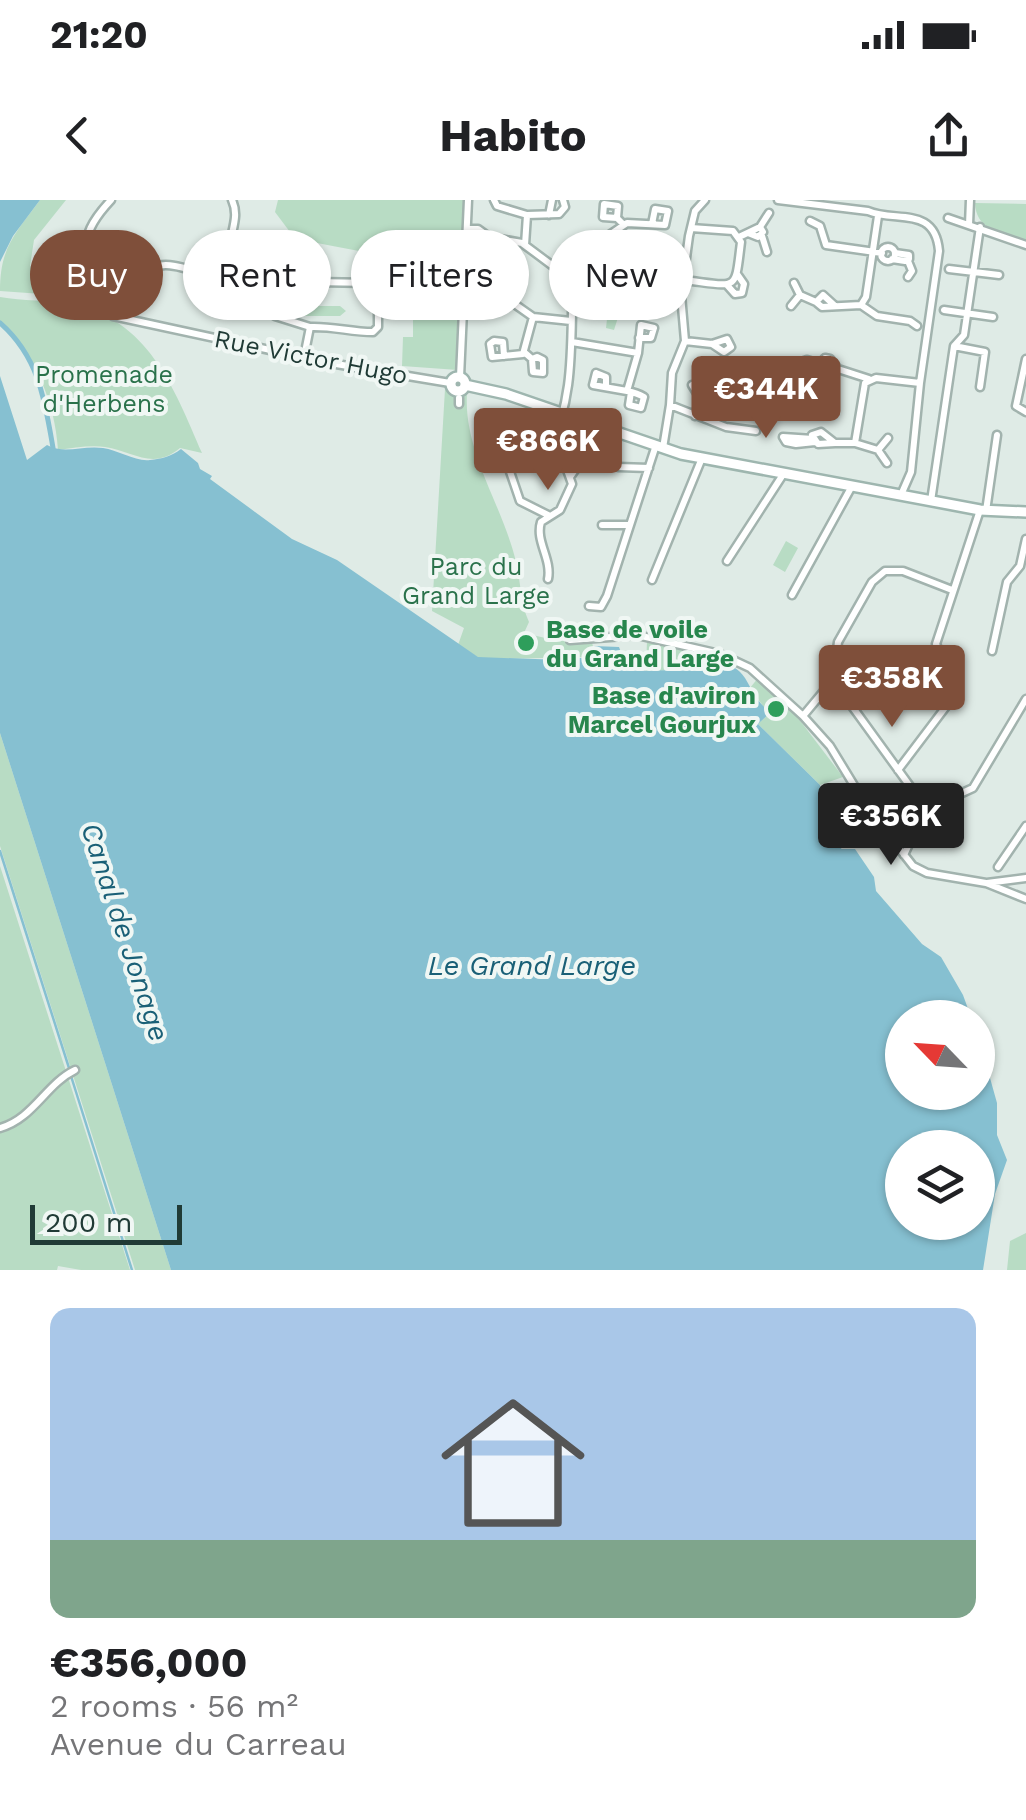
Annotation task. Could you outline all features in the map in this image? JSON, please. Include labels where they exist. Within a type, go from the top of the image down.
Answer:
[{"type":"street","points":[[92,230],[111,200]]},
{"type":"street","points":[[163,264],[202,274],[218,268],[225,259],[236,216],[232,200]]},
{"type":"street","points":[[468,200],[467,230],[480,230]]},
{"type":"street","points":[[494,200],[497,206],[527,216],[563,212],[562,200]]},
{"type":"street","points":[[507,210],[508,200]]},
{"type":"street","points":[[549,214],[552,200]]},
{"type":"street","points":[[589,606],[601,607],[607,596],[648,468],[660,446],[670,405],[672,373],[685,340],[681,295],[691,228],[695,211],[705,200]]},
{"type":"street","points":[[778,200],[919,220],[938,240],[911,472],[901,495]]},
{"type":"street","points":[[969,225],[970,200]]},
{"type":"street","points":[[767,252],[761,231],[769,212]]},
{"type":"street","points":[[526,230],[527,216]]},
{"type":"street","points":[[861,305],[877,253],[878,216]]},
{"type":"street","points":[[617,218],[624,226]]},
{"type":"street","points":[[948,218],[1026,246]]},
{"type":"street","points":[[810,221],[820,226],[826,244],[877,253],[889,248],[894,256],[908,258]]},
{"type":"street","points":[[618,230],[652,224]]},
{"type":"street","points":[[727,285],[737,274],[744,235],[755,227],[761,231]]},
{"type":"street","points":[[691,228],[744,235]]},
{"type":"street","points":[[931,501],[954,346],[964,335],[980,228]]},
{"type":"street","points":[[908,277],[912,272],[910,246]]},
{"type":"street","points":[[529,248],[549,263]]},
{"type":"street","points":[[949,269],[998,274]]},
{"type":"street","points":[[693,281],[727,285],[735,294],[742,293],[744,284],[737,274]]},
{"type":"street","points":[[287,276],[313,282],[373,283],[378,288],[378,327],[373,332],[310,327],[275,316],[287,276]]},
{"type":"street","points":[[794,283],[800,294],[816,302],[823,295],[834,305],[861,305],[877,316],[910,321],[917,326]]},
{"type":"street","points":[[791,306],[800,294]]},
{"type":"street","points":[[944,310],[993,318]]},
{"type":"street","points":[[529,313],[549,318]]},
{"type":"street","points":[[524,352],[533,316]]},
{"type":"street","name":"Rue Victor Hugo","points":[[132,320],[304,357],[458,382],[702,458],[983,510],[1026,512]]},
{"type":"street","points":[[458,382],[462,320]]},
{"type":"street","points":[[549,448],[564,414],[571,320]]},
{"type":"street","points":[[304,357],[310,327]]},
{"type":"street","points":[[606,387],[629,391],[639,338]]},
{"type":"street","points":[[685,340],[712,344]]},
{"type":"street","points":[[572,342],[638,353]]},
{"type":"street","points":[[954,346],[985,352],[980,388]]},
{"type":"street","points":[[504,356],[524,352]]},
{"type":"street","points":[[524,352],[532,359]]},
{"type":"street","points":[[790,366],[807,360],[820,364],[830,359],[838,370],[869,380],[920,383]]},
{"type":"street","points":[[1026,359],[1016,406],[1026,412]]},
{"type":"street","points":[[855,444],[865,383],[869,380]]},
{"type":"street","points":[[692,385],[700,398],[695,416]]},
{"type":"street","points":[[700,398],[709,394]]},
{"type":"street","points":[[670,405],[726,427],[756,431]]},
{"type":"street","points":[[487,422],[501,425],[513,435]]},
{"type":"street","points":[[814,440],[814,434],[821,432],[835,443],[878,450],[886,462]]},
{"type":"street","points":[[548,515],[520,501],[503,450],[513,435],[519,434],[562,456],[572,484],[560,510],[548,515],[538,531],[550,571],[548,579]]},
{"type":"street","points":[[898,770],[954,696],[936,644],[983,510],[997,435]]},
{"type":"street","points":[[878,450],[888,438]]},
{"type":"street","points":[[570,477],[584,457],[574,449]]},
{"type":"street","points":[[652,580],[702,458]]},
{"type":"street","points":[[618,467],[648,468]]},
{"type":"street","points":[[727,561],[784,473]]},
{"type":"street","points":[[792,595],[852,486]]},
{"type":"street","points":[[602,525],[630,524]]},
{"type":"street","points":[[992,650],[1007,582],[1020,566],[1026,538]]},
{"type":"street","points":[[803,716],[834,680],[838,642],[872,582],[885,571],[903,571],[952,590]]},
{"type":"street","points":[[570,640],[636,635],[720,654],[750,668],[803,716],[841,762],[869,810],[913,866],[927,873],[986,883],[1026,899]]},
{"type":"street","points":[[834,680],[920,800]]},
{"type":"street","points":[[904,855],[925,810],[973,788],[1026,699]]},
{"type":"street","points":[[998,866],[1026,826]]},
{"type":"street","points":[[986,883],[1026,878]]},
{"type":"street","points":[[0,1128],[22,1118],[71,1072]]},
{"type":"green space","points":[[40,200],[66,200],[42,230],[30,230],[30,293],[0,291],[3,263],[16,232]]},
{"type":"green space","points":[[278,200],[465,200],[464,230],[351,230],[351,249],[331,246],[331,230],[288,230],[275,212]]},
{"type":"green space","points":[[975,203],[1026,204],[1026,242],[986,226]]},
{"type":"green space","name":"Promenade d'Herbens","points":[[0,297],[30,300],[30,320],[112,320],[120,324],[155,359],[181,404],[202,453],[180,448],[152,459],[105,447],[58,450],[53,414],[41,380],[0,321]]},
{"type":"green space","points":[[331,306],[346,311],[331,316]]},
{"type":"green space","points":[[413,320],[460,320],[458,370],[402,366],[403,337],[413,337]]},
{"type":"green space","points":[[607,320],[617,320],[614,330],[606,328]]},
{"type":"green space","name":"Parc du Grand Large","points":[[445,389],[454,396],[467,393],[467,415],[477,457],[516,562],[529,622],[524,633],[558,641],[591,639],[594,650],[588,657],[479,658],[458,645],[464,628],[432,611]]},
{"type":"green space","points":[[786,541],[798,548],[785,572],[773,565]]},
{"type":"green space","points":[[647,640],[716,655],[716,660],[686,659],[675,670],[669,665],[669,670],[646,672]]},
{"type":"green space","points":[[899,649],[925,655],[907,692],[882,686],[884,674],[890,674]]},
{"type":"green space","points":[[758,678],[795,714],[843,777],[820,785],[758,724],[769,714],[750,688]]},
{"type":"green space","points":[[0,733],[171,1270],[135,1270],[0,846]]},
{"type":"green space","points":[[0,866],[130,1270],[58,1266],[57,1270],[0,1270]]},
{"type":"green space","points":[[1026,1233],[1026,1270],[1007,1270],[1010,1241]]},
{"type":"water","points":[[0,200],[40,200],[13,236],[0,262]]},
{"type":"water","name":"Le Grand Large","points":[[0,376],[27,460],[47,445],[60,449],[103,448],[145,460],[167,457],[181,449],[212,476],[210,479],[292,539],[337,560],[478,657],[562,660],[589,657],[594,646],[619,647],[625,663],[640,671],[675,670],[686,659],[734,667],[768,710],[769,714],[758,724],[820,785],[824,801],[847,835],[841,849],[855,849],[874,877],[876,891],[922,944],[941,957],[965,1000],[885,1000],[885,1110],[995,1110],[995,1096],[997,1135],[1007,1160],[995,1194],[995,1130],[885,1130],[885,1240],[988,1240],[983,1270],[171,1270],[0,733]]},
{"type":"waterway","points":[[0,323],[32,365],[53,448]]},
{"type":"waterway","points":[[0,851],[69,1068]]},
{"type":"waterway","points":[[71,1076],[132,1270]]},
{"type":"place","name":"Base de voile du Grand Large","points":[[526,643]]},
{"type":"place","name":"Base d'aviron Marcel Gourjux","points":[[776,709]]},
{"type":"water label","name":"Canal de Jonage","points":[[125,932]]}]
